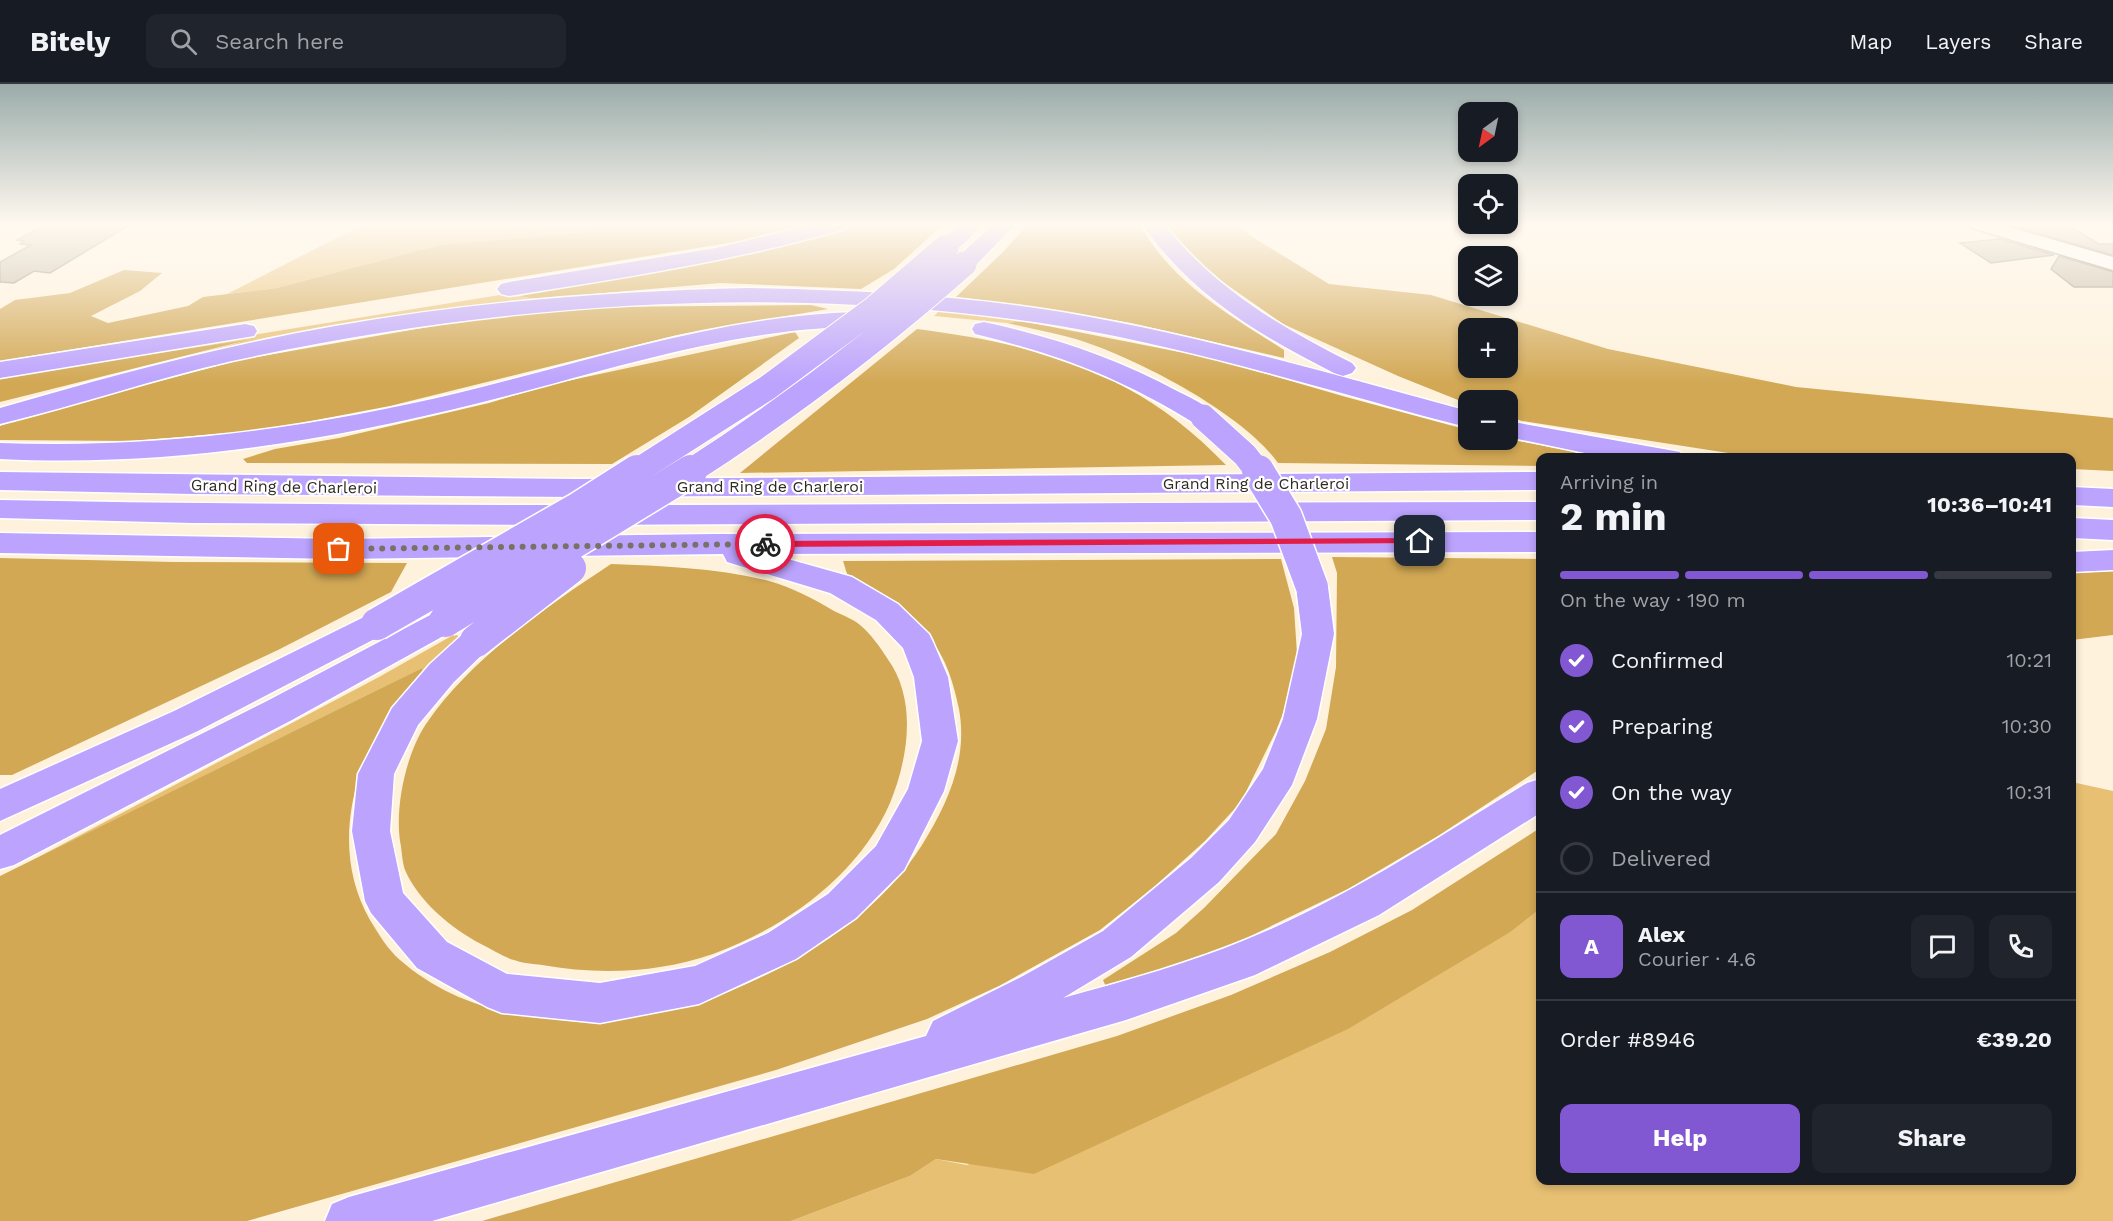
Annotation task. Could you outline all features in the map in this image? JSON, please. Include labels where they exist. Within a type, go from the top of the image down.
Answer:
[{"type":"highway","points":[[0,370],[579,277]]},
{"type":"highway","points":[[0,806],[186,721],[376,624],[579,508],[767,388],[875,308],[923,277]]},
{"type":"highway","points":[[0,853],[304,700],[445,621],[692,471],[795,401],[902,319],[937,277]]},
{"type":"highway","points":[[1198,277],[1251,319],[1305,350],[1367,380],[1458,416]]},
{"type":"highway","points":[[0,416],[111,384],[234,354],[398,324],[503,310],[614,299],[798,295],[969,307],[1156,336],[1246,358],[1458,416]]},
{"type":"highway","points":[[0,451],[69,454],[134,452],[217,445],[311,431],[426,408],[608,361],[746,329],[818,321],[927,322],[1024,337],[1071,351],[1120,370],[1163,392],[1203,417],[1245,456],[1275,496],[1295,534],[1312,587],[1318,634],[1300,718],[1279,775],[1242,831],[1205,870],[1118,944],[1038,990],[876,1071]]},
{"type":"highway","points":[[1518,431],[1634,453]]},
{"type":"highway","points":[[692,471],[678,492],[546,585],[476,641],[442,673],[404,717],[376,774],[371,831],[385,901],[432,955],[502,993],[600,1002],[699,985],[782,946],[842,906],[890,858],[926,790],[940,741],[931,677],[917,642],[887,612],[841,585],[743,557],[714,544]]},
{"type":"highway","name":"Grand Ring de Charleroi","points":[[0,481],[500,488],[1536,481]]},
{"type":"highway","points":[[2076,496],[2113,498]]},
{"type":"highway","name":"Grand Ring de Charleroi","points":[[0,509],[393,515],[1536,511]]},
{"type":"highway","points":[[2076,528],[2113,530]]},
{"type":"highway","points":[[0,543],[339,549],[714,544],[1536,542]]},
{"type":"highway","points":[[2076,548],[2113,549]]},
{"type":"highway","points":[[2076,562],[2113,560]]},
{"type":"highway","points":[[349,1221],[1126,1000],[1255,956],[1365,903],[1536,796]]},
{"type":"shaded area","points":[[107,277],[157,277],[140,291],[91,316],[108,323],[188,306],[203,297],[277,288],[318,277],[518,277],[0,361],[0,309],[15,300],[70,293]]},
{"type":"shaded area","points":[[260,277],[318,277],[277,288],[227,294]]},
{"type":"shaded area","points":[[613,277],[881,277],[861,289],[720,283],[535,299],[507,294]]},
{"type":"shaded area","points":[[977,277],[1182,277],[1203,296],[1284,350],[1284,358],[1131,323],[956,297]]},
{"type":"shaded area","points":[[1216,277],[1318,277],[1329,284],[1431,295],[1458,303],[1458,306],[1467,306],[1506,318],[1458,318],[1458,378],[1518,378],[1518,322],[1608,349],[1796,387],[2113,418],[2113,471],[2076,469],[2076,453],[1728,453],[1522,421],[1518,420],[1518,390],[1458,390],[1458,400],[1398,376],[1283,324]]},
{"type":"shaded area","points":[[506,294],[534,299],[341,328],[148,367],[241,342],[0,376]]},
{"type":"shaded area","points":[[811,305],[828,309],[677,335],[390,406],[264,430],[132,441],[0,440],[0,426],[44,411],[240,360],[456,322],[594,307]]},
{"type":"shaded area","points":[[940,310],[1022,321],[1007,323],[934,316]]},
{"type":"shaded area","points":[[1022,321],[1215,359],[1458,427],[1458,450],[1518,450],[1518,441],[1576,452],[1536,453],[1536,466],[1278,463],[1263,445],[1243,428],[1195,394],[1118,355],[1063,336],[1007,323]]},
{"type":"shaded area","points":[[917,329],[1005,344],[1085,368],[1122,385],[1158,407],[1192,433],[1226,465],[740,473]]},
{"type":"shaded area","points":[[795,332],[799,338],[689,417],[612,464],[247,463],[243,459],[275,449],[339,438],[489,403],[553,384]]},
{"type":"shaded area","points":[[248,340],[0,402],[0,376]]},
{"type":"shaded area","points":[[1332,557],[1536,559],[1536,772],[1438,836],[1348,889],[1236,943],[1107,989],[1103,980],[1176,933],[1204,908],[1276,834],[1305,781],[1326,729],[1336,667],[1337,573]]},
{"type":"shaded area","points":[[0,558],[174,562],[407,563],[391,592],[278,650],[12,775],[0,775]]},
{"type":"shaded area","points":[[1281,559],[1294,608],[1297,654],[1287,703],[1276,731],[1241,802],[1205,841],[1154,887],[1100,930],[999,986],[927,1019],[776,1070],[247,1221],[0,1221],[0,876],[422,668],[423,672],[387,721],[365,760],[351,811],[349,848],[355,885],[361,903],[387,946],[400,960],[428,980],[457,996],[489,1008],[522,1015],[590,1020],[689,1006],[732,991],[794,960],[824,942],[852,921],[902,873],[922,845],[940,813],[954,780],[961,745],[961,727],[955,690],[941,654],[922,631],[858,586],[849,576],[843,561]]},
{"type":"shaded area","points":[[611,564],[710,570],[769,581],[802,594],[857,623],[871,636],[884,654],[897,674],[903,692],[907,730],[901,768],[890,803],[876,829],[859,853],[817,896],[767,930],[713,954],[650,968],[606,971],[520,962],[470,938],[447,922],[427,903],[411,882],[404,867],[399,827],[404,781],[419,736],[444,700],[464,678],[536,616]]},
{"type":"shaded area","points":[[2113,571],[2113,635],[2076,640],[2076,573]]},
{"type":"shaded area","points":[[455,634],[463,639],[400,704],[422,668],[29,862],[379,677]]},
{"type":"shaded area","points":[[2076,783],[2113,791],[2113,1221],[791,1221],[910,1176],[936,1159],[967,1165],[1512,931],[1536,912],[1536,1185],[2076,1185]]},
{"type":"shaded area","points":[[1536,831],[1536,912],[1512,931],[1348,1029],[1034,1174],[936,1159],[910,1176],[791,1221],[482,1221],[1117,1036],[1231,995],[1330,952],[1412,910]]},
{"type":"building","points":[[0,277],[24,277],[14,283],[0,282]]},
{"type":"building","points":[[2061,277],[2113,277],[2113,287],[2074,287]]},
{"type":"way so far","points":[[339,549],[765,544]]},
{"type":"route","points":[[765,544],[1420,541]]}]
